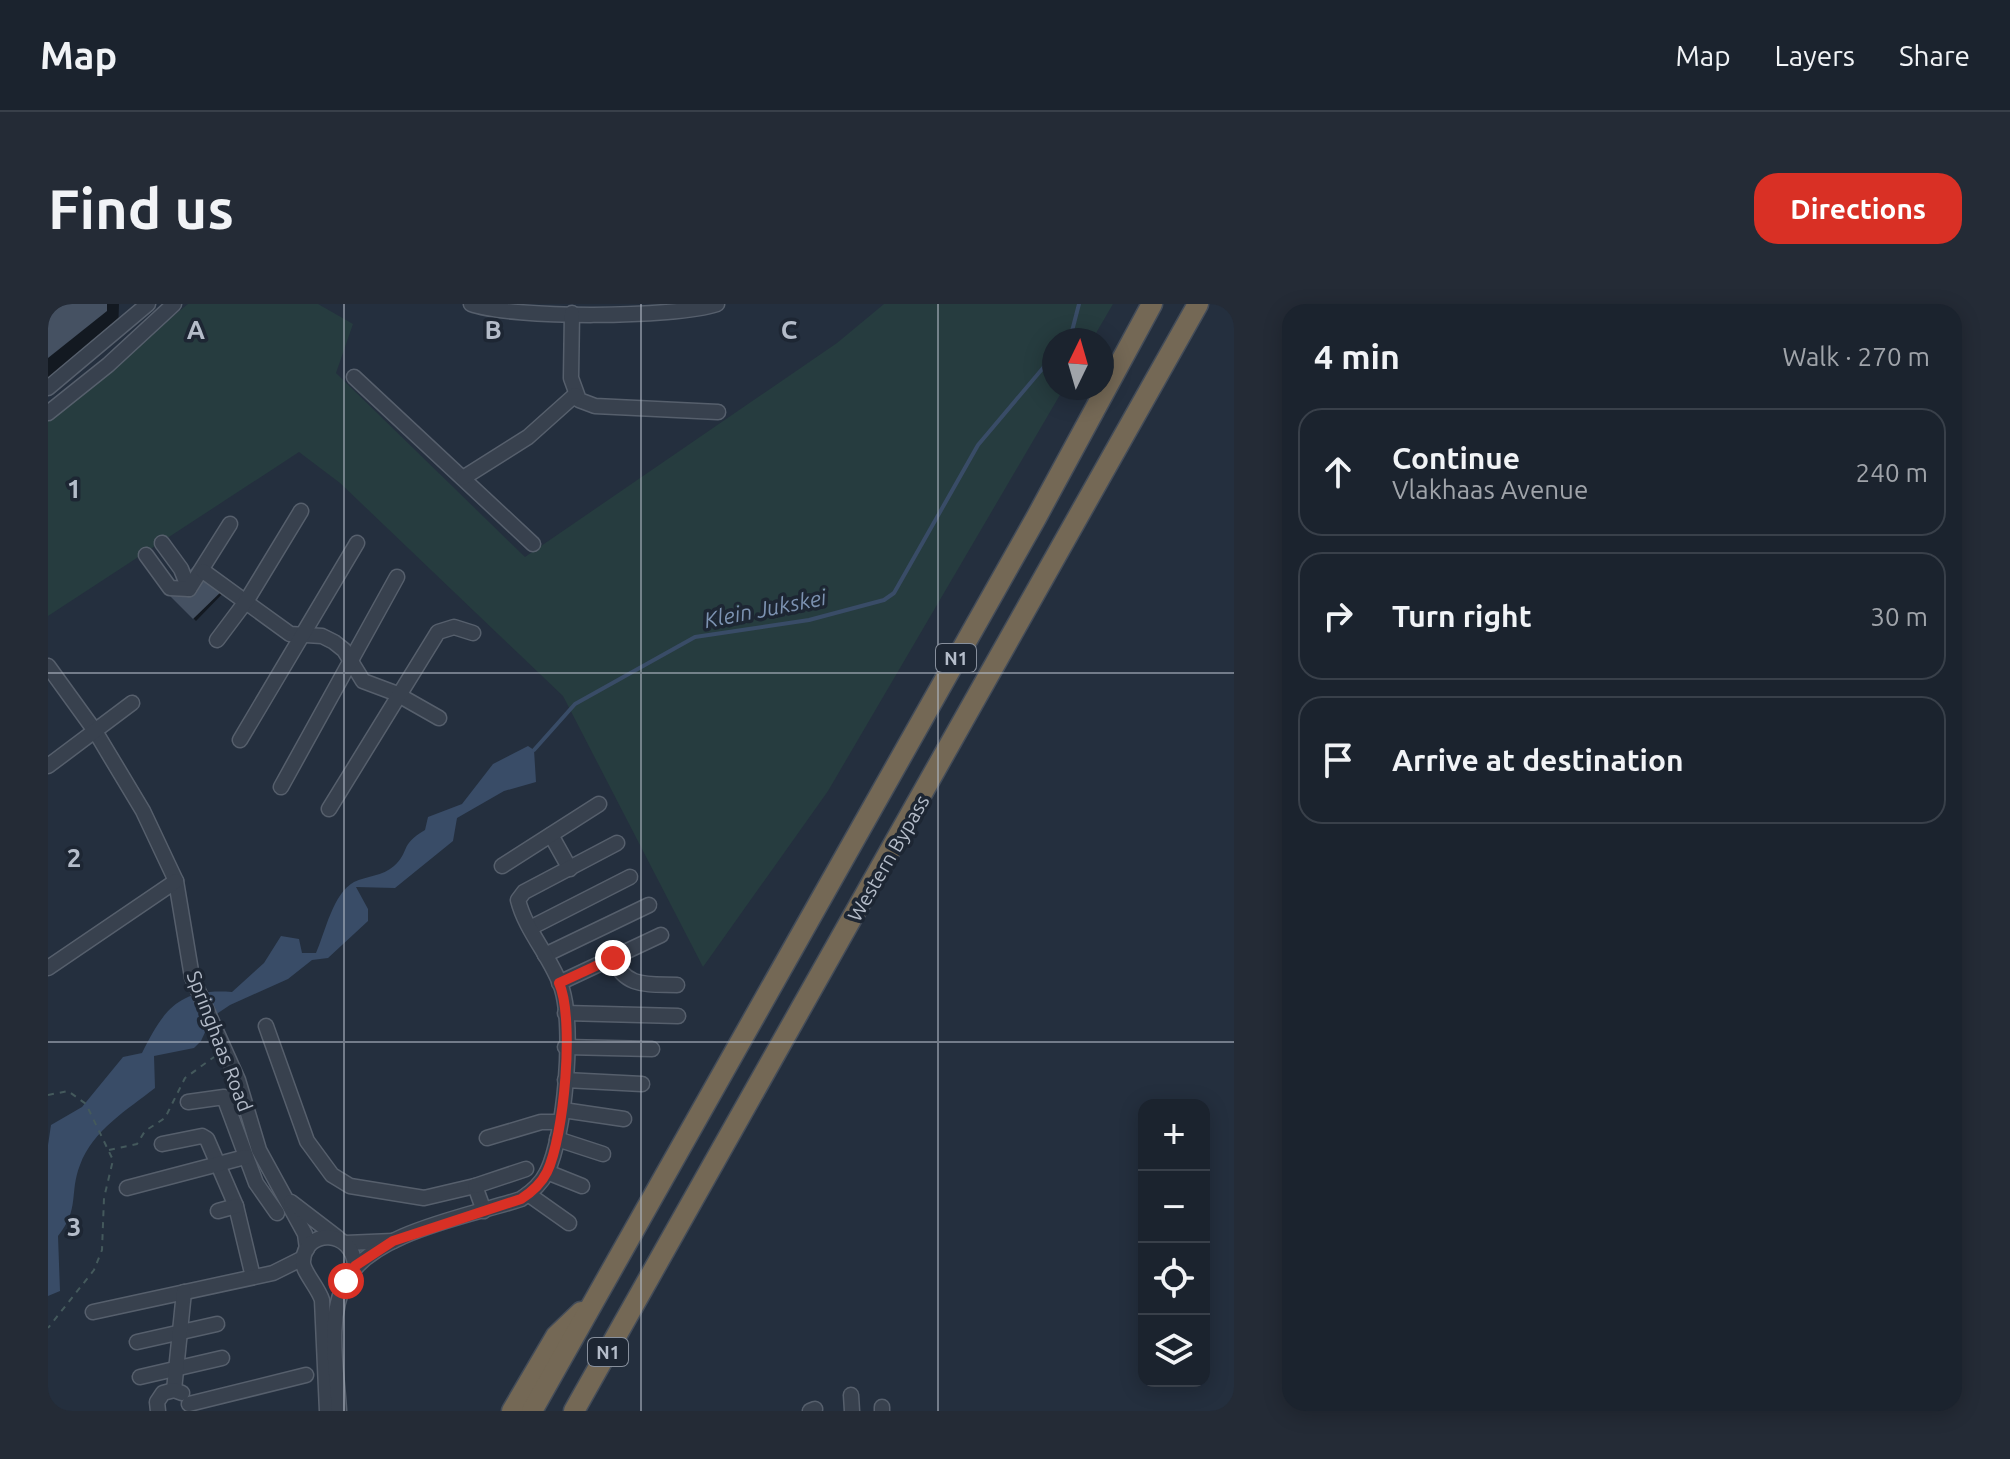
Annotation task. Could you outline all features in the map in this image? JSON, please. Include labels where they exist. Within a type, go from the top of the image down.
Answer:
[{"type":"highway","name":"Western Bypass","points":[[532,1411],[1036,518],[1152,304]]},
{"type":"highway","name":"Western Bypass","points":[[574,1411],[1198,304]]},
{"type":"highway","points":[[584,1411],[642,1292]]},
{"type":"highway","points":[[512,1411],[556,1336],[591,1306]]},
{"type":"street","points":[[48,388],[148,304]]},
{"type":"street","points":[[48,413],[108,365],[174,304]]},
{"type":"street","points":[[471,304],[572,313],[633,309],[697,311],[717,304]]},
{"type":"street","points":[[572,313],[571,378],[575,395],[586,404],[718,412]]},
{"type":"street","points":[[354,377],[533,544]]},
{"type":"street","points":[[463,478],[528,437],[575,395]]},
{"type":"street","points":[[217,640],[247,600],[301,511]]},
{"type":"street","points":[[189,589],[230,524]]},
{"type":"street","points":[[162,543],[181,569],[189,589]]},
{"type":"street","points":[[240,740],[357,543]]},
{"type":"street","points":[[146,555],[170,588],[189,589]]},
{"type":"street","points":[[203,571],[290,634],[322,636],[334,642],[363,681],[399,695],[439,718]]},
{"type":"street","points":[[281,787],[397,577]]},
{"type":"street","points":[[329,809],[442,629],[454,627],[473,633]]},
{"type":"street","name":"Springhaas Road","points":[[48,666],[95,731],[143,811],[176,881],[192,977],[238,1080],[259,1150],[305,1234],[305,1253]]},
{"type":"street","points":[[48,766],[132,703]]},
{"type":"street","points":[[502,866],[599,804]]},
{"type":"street","points":[[551,835],[570,869]]},
{"type":"street","points":[[339,1411],[336,1325],[346,1281],[355,1266],[393,1241],[528,1194],[547,1172],[562,1116],[565,1013],[559,983],[518,905],[524,892],[617,843]]},
{"type":"street","points":[[530,928],[630,877]]},
{"type":"street","points":[[48,968],[176,881]]},
{"type":"street","points":[[545,955],[649,905]]},
{"type":"street","points":[[559,983],[661,935]]},
{"type":"street","points":[[613,958],[619,973],[629,981],[677,985]]},
{"type":"street","points":[[565,1013],[678,1016]]},
{"type":"street","points":[[266,1026],[307,1141],[332,1175],[350,1186],[424,1198],[475,1186],[526,1169]]},
{"type":"street","points":[[565,1047],[652,1049]]},
{"type":"street","points":[[565,1080],[642,1084]]},
{"type":"street","points":[[188,1102],[224,1097],[256,1183],[277,1213]]},
{"type":"street","points":[[487,1138],[562,1116],[624,1119]]},
{"type":"street","points":[[162,1144],[205,1137],[236,1206],[253,1277]]},
{"type":"street","points":[[557,1139],[603,1154]]},
{"type":"street","points":[[127,1188],[245,1157]]},
{"type":"street","points":[[547,1172],[582,1186]]},
{"type":"street","points":[[475,1186],[484,1211]]},
{"type":"street","points":[[528,1194],[569,1223]]},
{"type":"street","points":[[285,1197],[352,1249],[355,1266]]},
{"type":"street","points":[[218,1211],[236,1206]]},
{"type":"street","points":[[93,1312],[273,1273],[305,1253],[321,1238],[393,1241]]},
{"type":"street","points":[[305,1253],[322,1300],[327,1411]]},
{"type":"street","points":[[273,1273],[332,1285],[346,1281]]},
{"type":"street","points":[[174,1390],[184,1292]]},
{"type":"street","points":[[137,1342],[217,1324]]},
{"type":"street","points":[[140,1377],[222,1358]]},
{"type":"street","points":[[153,1410],[163,1393],[174,1390],[184,1394],[188,1408],[306,1375]]},
{"type":"street","points":[[851,1395],[852,1411]]},
{"type":"path","points":[[108,1150],[137,1144],[145,1131],[165,1118],[185,1078],[225,1050]]},
{"type":"path","points":[[48,1095],[68,1091],[86,1104],[113,1160],[104,1198],[102,1250],[94,1270],[48,1328]]},
{"type":"green space","points":[[188,304],[318,304],[353,324],[336,373],[525,557],[837,343],[884,304],[1113,304],[1099,328],[1042,328],[1042,400],[1057,400],[828,791],[703,967],[563,696],[340,483],[299,452],[48,616],[48,418]]},
{"type":"water","points":[[528,746],[534,750],[536,782],[504,791],[457,818],[453,841],[395,888],[356,887],[368,909],[368,921],[328,958],[312,960],[288,979],[230,1005],[212,1017],[201,1041],[194,1048],[154,1056],[155,1088],[102,1131],[80,1165],[72,1209],[58,1236],[60,1291],[48,1296],[48,1145],[51,1125],[82,1107],[123,1057],[142,1053],[158,1024],[175,1004],[199,994],[232,992],[264,963],[281,936],[299,939],[302,953],[316,953],[330,914],[347,887],[394,866],[411,840],[425,830],[428,817],[462,804],[493,764]]},
{"type":"building","points":[[48,304],[107,304],[107,311],[48,358]]},
{"type":"building","points":[[201,559],[228,585],[193,619],[167,593]]},
{"type":"waterway","name":"Klein Jukskei","points":[[1073,328],[1079,304]]},
{"type":"waterway","name":"Klein Jukskei","points":[[534,750],[575,704],[695,637],[809,620],[884,600],[894,593],[978,445],[1042,369]]},
{"type":"route","points":[[346,1281],[355,1266],[393,1241],[521,1199],[534,1189],[547,1172],[563,1110],[565,1008],[559,983],[613,958]]}]
